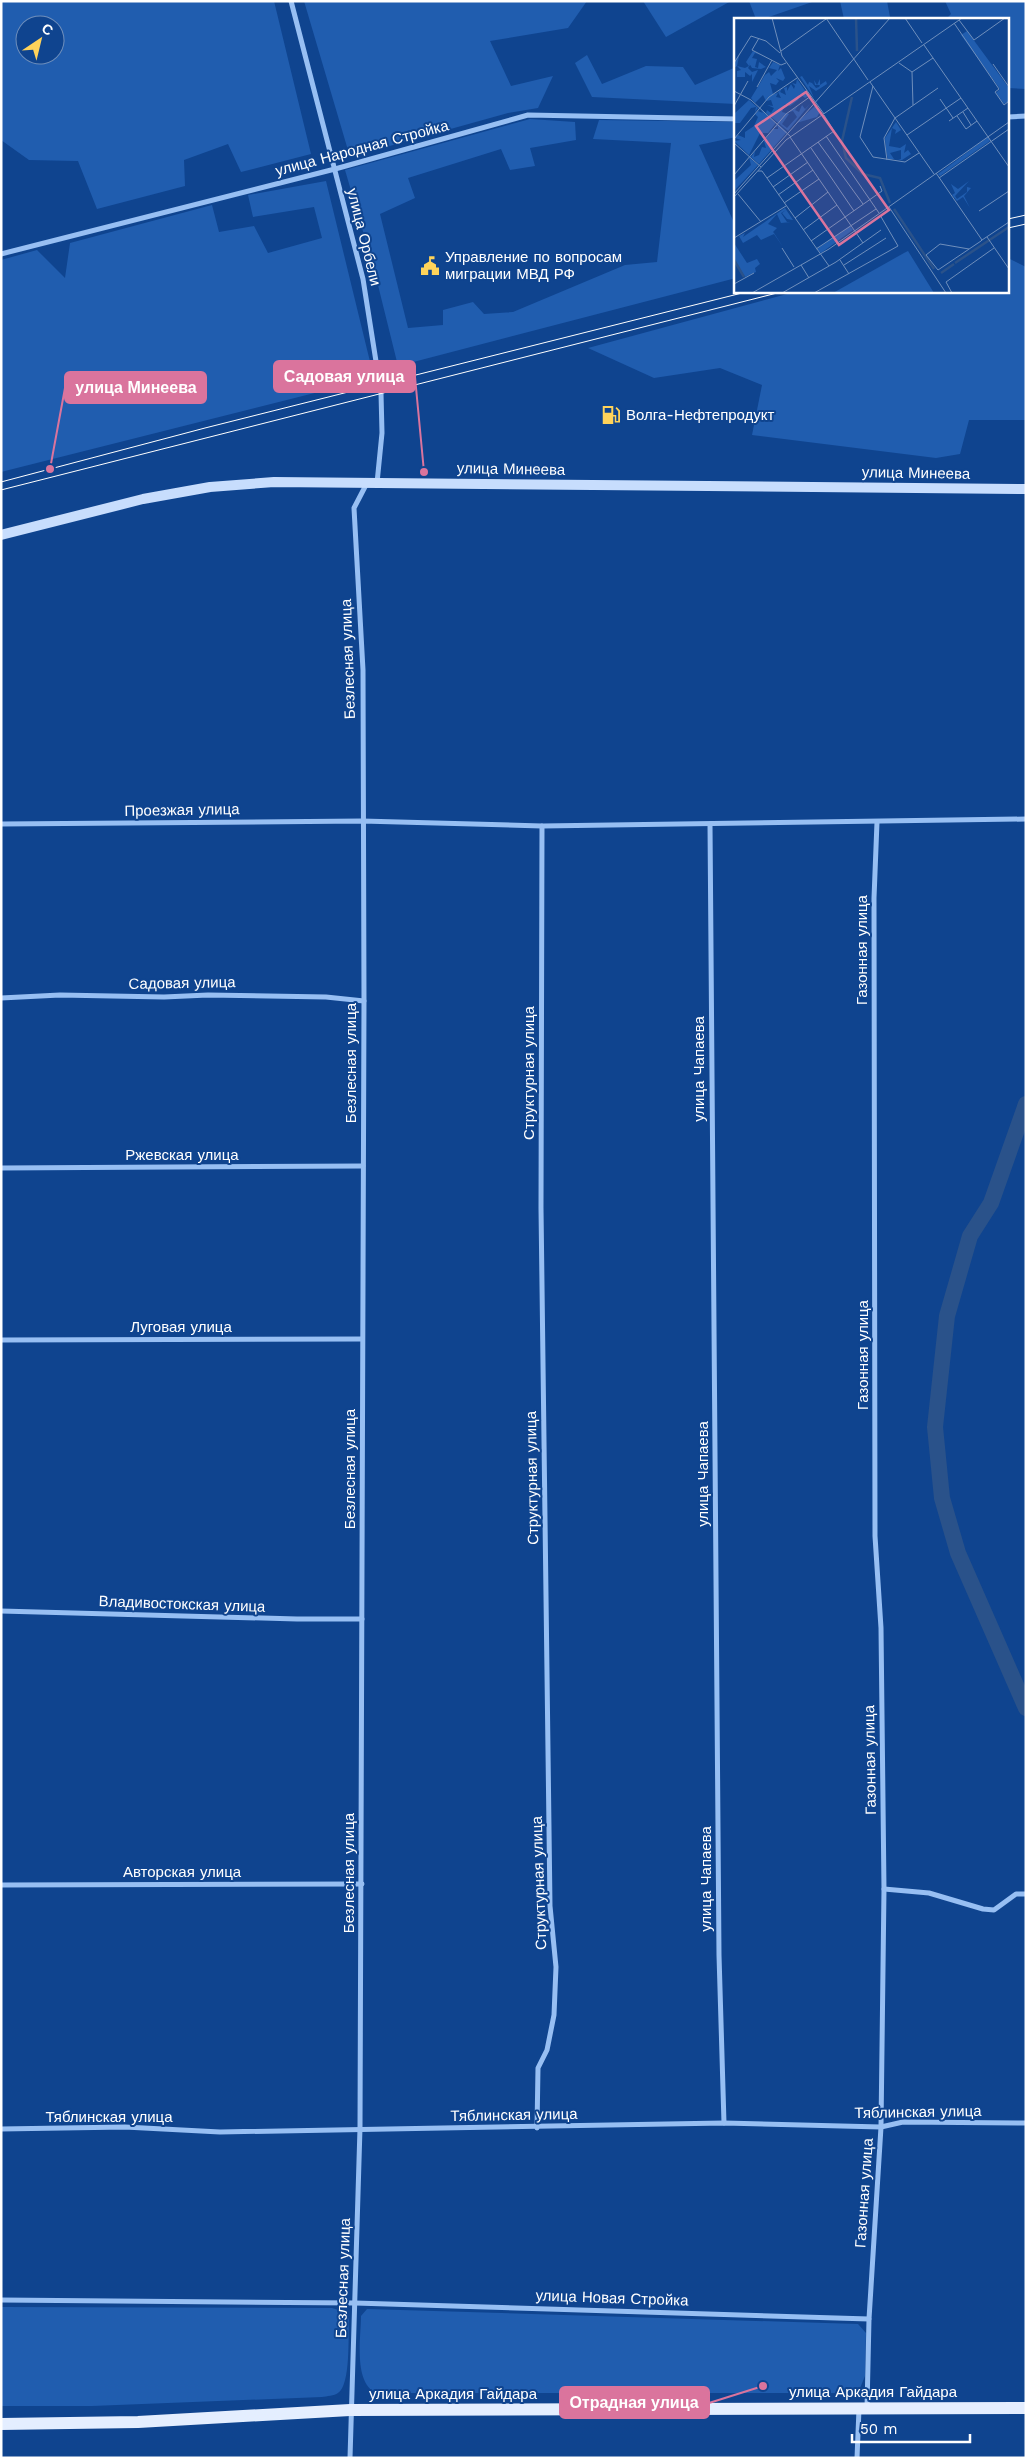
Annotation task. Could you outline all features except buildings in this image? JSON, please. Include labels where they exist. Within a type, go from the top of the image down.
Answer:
[{"type":"main road","name":"улица Минеева","points":[[1,535],[143,499],[210,487],[274,482],[1026,489]]},
{"type":"main road","name":"улица Аркадия Гайдара","points":[[1,2424],[138,2422],[350,2410],[1026,2408]]},
{"type":"street","name":"улица Орбели","points":[[291,1],[363,279],[380,385],[382,434],[373,483]]},
{"type":"street","name":"улица Народная Стройка","points":[[1,254],[335,169],[528,115],[734,119]]},
{"type":"street","points":[[1010,117],[1026,116]]},
{"type":"street","name":"Безлесная улица","points":[[350,2458],[360,2128],[364,1001],[363,670],[354,508],[373,483]]},
{"type":"street","name":"Проезжая улица","points":[[1,824],[362,821],[542,826],[1026,819]]},
{"type":"street","name":"Газонная улица","points":[[857,2458],[863,2409],[881,2127],[884,1889],[881,1628],[875,1536],[874,898],[877,822]]},
{"type":"street","name":"улица Чапаева","points":[[710,824],[719,1935],[724,2123]]},
{"type":"street","name":"Структурная улица","points":[[537,2128],[538,2068],[547,2050],[552,2028],[556,1967],[550,1906],[541,1218],[542,826]]},
{"type":"street","name":"Садовая улица","points":[[1,998],[208,995],[326,997],[364,1001]]},
{"type":"street","name":"Ржевская улица","points":[[1,1168],[363,1166]]},
{"type":"street","name":"Луговая улица","points":[[1,1340],[362,1339]]},
{"type":"street","name":"Владивостокская улица","points":[[1,1611],[362,1619]]},
{"type":"street","name":"Авторская улица","points":[[1,1885],[362,1884]]},
{"type":"street","points":[[884,1889],[929,1893],[984,1909],[994,1910],[1016,1894],[1026,1894]]},
{"type":"street","name":"Тяблинская улица","points":[[1,2129],[125,2128],[220,2132],[360,2128],[537,2128],[724,2123],[881,2127],[903,2122],[1026,2123]]},
{"type":"street","name":"улица Новая Стройка","points":[[1,2300],[355,2303],[869,2319]]},
{"type":"shaded area","points":[[1,1],[274,1],[311,154],[241,172],[228,144],[184,160],[185,186],[97,209],[78,161],[29,160],[1,140]]},
{"type":"shaded area","points":[[304,1],[587,1],[568,28],[490,41],[511,86],[553,76],[538,108],[508,113],[350,157]]},
{"type":"shaded area","points":[[643,1],[731,1],[666,37]]},
{"type":"shaded area","points":[[749,1],[815,1],[766,18],[756,18]]},
{"type":"shaded area","points":[[840,1],[887,1],[890,17],[888,18],[844,18]]},
{"type":"shaded area","points":[[945,1],[1026,1],[1026,89],[1010,88],[1010,18],[947,18],[951,14]]},
{"type":"shaded area","points":[[587,55],[602,84],[646,66],[683,67],[695,85],[734,68],[734,104],[592,97],[575,63]]},
{"type":"shaded area","points":[[530,119],[575,122],[576,140],[530,148],[535,166],[510,170],[501,149],[408,178],[415,198],[380,214],[408,328],[443,325],[443,310],[473,302],[484,314],[513,312],[625,265],[657,262],[671,143],[593,139],[599,120],[734,122],[734,137],[699,145],[734,223],[734,279],[398,366],[374,269],[345,170]]},
{"type":"shaded area","points":[[326,181],[374,378],[1,472],[1,260],[37,250],[65,278],[70,243],[212,205],[219,232],[254,226],[268,253],[322,238],[314,207],[253,217],[248,195]]},
{"type":"shaded area","points":[[1010,259],[1026,267],[1026,420],[969,420],[960,454],[936,458],[752,435],[762,385],[720,368],[654,378],[588,348],[794,292],[1010,292]]},
{"type":"shaded area","points":[[1,2307],[332,2308],[345,2312],[349,2319],[347,2370],[342,2388],[338,2393],[322,2397],[92,2406],[1,2406]]},
{"type":"shaded area","points":[[367,2309],[858,2324],[866,2333],[865,2376],[858,2393],[377,2393],[369,2388],[361,2370],[361,2316]]},
{"type":"waterway","points":[[1026,1104],[991,1203],[970,1236],[947,1316],[935,1427],[942,1498],[958,1553],[1026,1708]]},
{"type":"tram line","points":[[1010,219],[1026,215]]},
{"type":"tram line","points":[[1010,228],[1026,224]]},
{"type":"tram line","points":[[1,482],[205,428],[746,292]]},
{"type":"tram line","points":[[1,490],[781,292]]},
{"type":"place","name":"Управление по вопросам миграции МВД РФ","points":[[430,266]]},
{"type":"place","name":"Волга-Нефтепродукт","points":[[611,415]]},
{"type":"place","name":"улица Минеева","points":[[50,469]]},
{"type":"place","name":"Садовая улица","points":[[424,472]]},
{"type":"place","name":"Отрадная улица","points":[[763,2386]]}]
